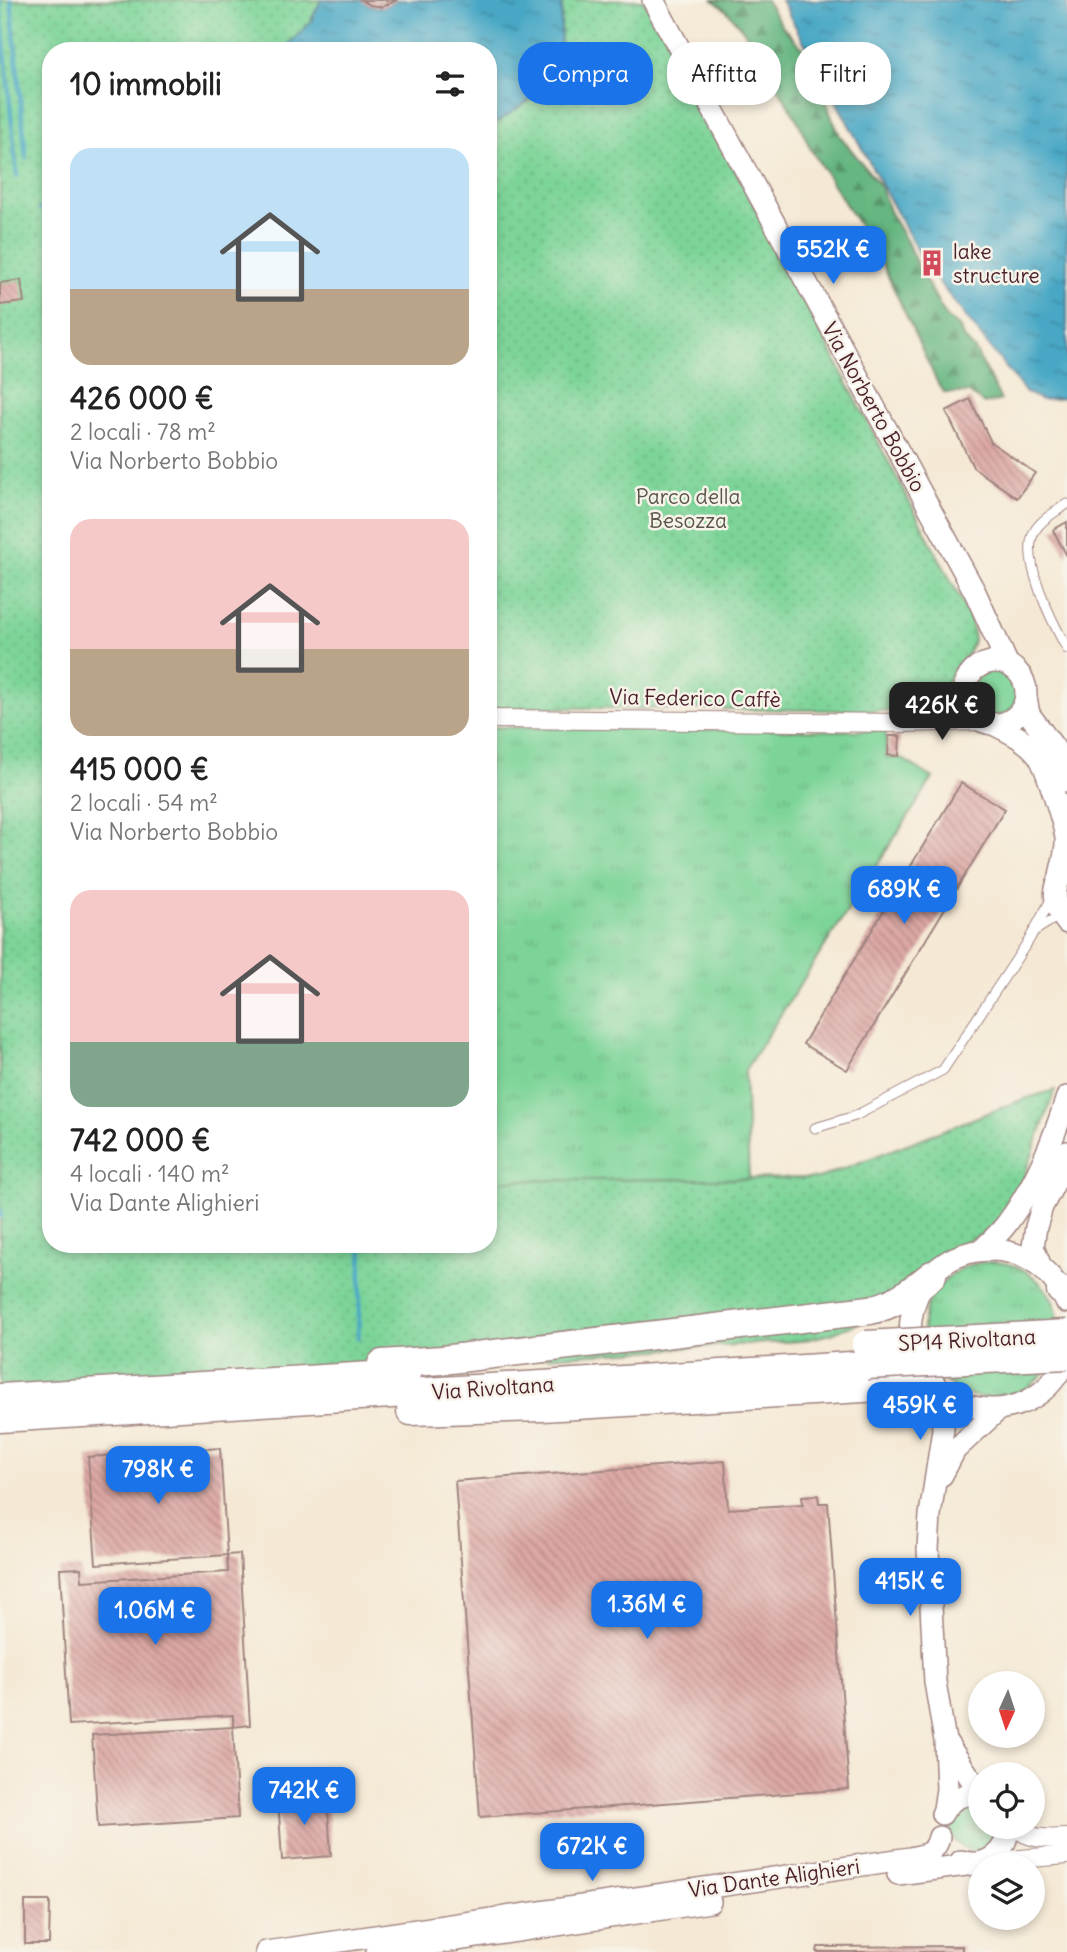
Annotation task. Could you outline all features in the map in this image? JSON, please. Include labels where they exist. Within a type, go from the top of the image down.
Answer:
[{"type":"highway","points":[[0,1398],[144,1390],[215,1375],[442,1360],[870,1310],[900,1299],[932,1275]]},
{"type":"highway","name":"SP14 Rivoltana","points":[[867,1355],[1067,1334]]},
{"type":"highway","name":"Via Rivoltana","points":[[144,1390],[867,1355]]},
{"type":"highway","name":"Via Rivoltana","points":[[118,1411],[867,1355]]},
{"type":"highway","name":"SP14 Rivoltana","points":[[867,1355],[1067,1355]]},
{"type":"highway","points":[[0,1418],[118,1411],[209,1418],[542,1407],[936,1388]]},
{"type":"street","name":"Via Norberto Bobbio","points":[[653,0],[975,592],[1008,665],[1022,678],[1026,687],[1029,714],[1055,749],[1067,781]]},
{"type":"street","name":"Via Norberto Bobbio","points":[[968,680],[983,630],[975,592]]},
{"type":"street","points":[[902,723],[939,715],[946,710],[979,666],[988,662],[1008,665]]},
{"type":"street","points":[[968,680],[964,698],[973,716],[1028,744],[1039,755],[1044,766],[1066,837],[1055,905],[1064,919]]},
{"type":"street","points":[[902,723],[1002,723],[1018,714],[1026,697]]},
{"type":"street","name":"Via Federico Caffè","points":[[497,719],[902,723]]},
{"type":"street","points":[[982,1250],[1007,1224],[1026,1195],[1042,1165],[1067,1097]]},
{"type":"street","points":[[1041,1267],[1034,1247],[1034,1234],[1042,1207],[1067,1152]]},
{"type":"street","points":[[1065,1296],[1050,1275],[1031,1260],[1001,1250],[982,1250],[952,1259],[932,1275],[915,1302],[911,1326],[912,1345],[920,1369],[936,1388],[964,1406],[981,1410],[998,1410],[1025,1403],[1039,1394],[1056,1377],[1067,1355]]},
{"type":"street","points":[[936,1388],[943,1429],[928,1538],[928,1573],[934,1682],[946,1741],[947,1789],[939,1820],[939,1837],[951,1856],[968,1863]]},
{"type":"street","points":[[1039,1394],[1067,1388]]},
{"type":"street","points":[[933,1492],[951,1455],[998,1410]]},
{"type":"street","points":[[946,1741],[968,1774]]},
{"type":"street","points":[[944,1809],[954,1799],[968,1794]]},
{"type":"street","name":"Via Dante Alighieri","points":[[266,1952],[910,1858],[929,1854],[937,1846],[939,1837]]},
{"type":"street","points":[[1045,1838],[1067,1838]]},
{"type":"street","points":[[996,1853],[1001,1850],[1006,1839]]},
{"type":"street","name":"Via Dante Alighieri","points":[[1045,1857],[1067,1855]]},
{"type":"street","name":"Via Dante Alighieri","points":[[377,1952],[968,1865]]},
{"type":"lane","points":[[1067,503],[1041,522],[1030,542],[1035,573],[1048,614],[1067,649]]},
{"type":"lane","points":[[816,1128],[855,1116],[943,1070],[1034,931],[1060,879]]},
{"type":"lane","points":[[1034,931],[1064,919]]},
{"type":"green space","name":"Parco della Besozza","points":[[0,0],[643,0],[668,42],[667,105],[701,105],[971,619],[974,640],[965,659],[954,669],[945,686],[945,698],[937,707],[923,711],[497,707],[497,42],[42,42],[42,1253],[497,1253],[497,1181],[819,1178],[1027,1098],[1055,1090],[1023,1180],[1008,1210],[987,1232],[937,1259],[868,1319],[831,1334],[800,1341],[0,1391]]},
{"type":"green space","points":[[713,0],[766,0],[782,26],[797,42],[795,105],[828,105],[840,136],[881,187],[889,211],[917,265],[947,318],[959,326],[963,337],[975,350],[1001,400],[984,404],[969,393],[945,393],[939,386],[880,259],[810,148],[781,93],[781,42],[751,42],[727,11]]},
{"type":"green space","points":[[995,670],[1011,677],[1018,693],[1011,709],[995,716],[979,709],[972,693],[979,677]]},
{"type":"green space","points":[[497,727],[886,731],[886,757],[901,758],[933,778],[745,1070],[749,1179],[497,1181]]},
{"type":"green space","points":[[991,1262],[1017,1267],[1039,1282],[1054,1304],[1059,1330],[1054,1356],[1039,1378],[1017,1393],[991,1398],[965,1393],[943,1378],[928,1356],[923,1330],[928,1304],[943,1282],[965,1267]]},
{"type":"green space","points":[[968,1807],[968,1839],[991,1839],[990,1843],[982,1850],[961,1846],[953,1837],[950,1827],[954,1816]]},
{"type":"water","points":[[321,0],[361,0],[382,7],[397,0],[562,0],[561,42],[518,42],[518,105],[523,105],[497,122],[497,42],[291,42],[310,23]]},
{"type":"water","points":[[781,0],[1067,0],[1067,398],[1042,400],[1026,393],[926,266],[838,105],[891,105],[891,42],[804,42]]},
{"type":"building","points":[[361,0],[397,0],[382,7]]},
{"type":"building","name":"lake structure","points":[[934,256],[940,265],[930,271],[924,262]]},
{"type":"building","points":[[21,280],[24,302],[0,305],[0,283]]},
{"type":"building","points":[[970,399],[991,442],[1035,473],[1017,498],[973,467],[946,411]]},
{"type":"building","points":[[1067,522],[1067,556],[1053,530]]},
{"type":"building","points":[[889,736],[900,736],[899,756],[888,755]]},
{"type":"building","points":[[961,783],[1005,809],[847,1070],[803,1044]]},
{"type":"building","points":[[220,1448],[227,1555],[96,1564],[88,1457]]},
{"type":"building","points":[[725,1461],[728,1509],[803,1504],[802,1496],[818,1495],[819,1503],[828,1503],[849,1789],[480,1817],[455,1481]]},
{"type":"building","points":[[240,1554],[250,1725],[233,1727],[233,1715],[69,1725],[60,1569],[81,1568],[82,1581],[228,1572],[227,1555]]},
{"type":"building","points":[[233,1727],[238,1818],[98,1827],[92,1735]]},
{"type":"building","points":[[327,1794],[331,1856],[282,1860],[278,1798]]},
{"type":"building","points":[[25,1901],[50,1901],[49,1944],[25,1944]]},
{"type":"building","points":[[962,1946],[962,1952],[817,1952],[818,1947]]},
{"type":"waterway","points":[[11,0],[26,158]]},
{"type":"waterway","points":[[0,1],[17,176]]},
{"type":"waterway","points":[[0,1210],[1,1216]]},
{"type":"waterway","points":[[358,1338],[362,1253]]},
{"type":"place","name":"lake structure","points":[[932,263]]}]
